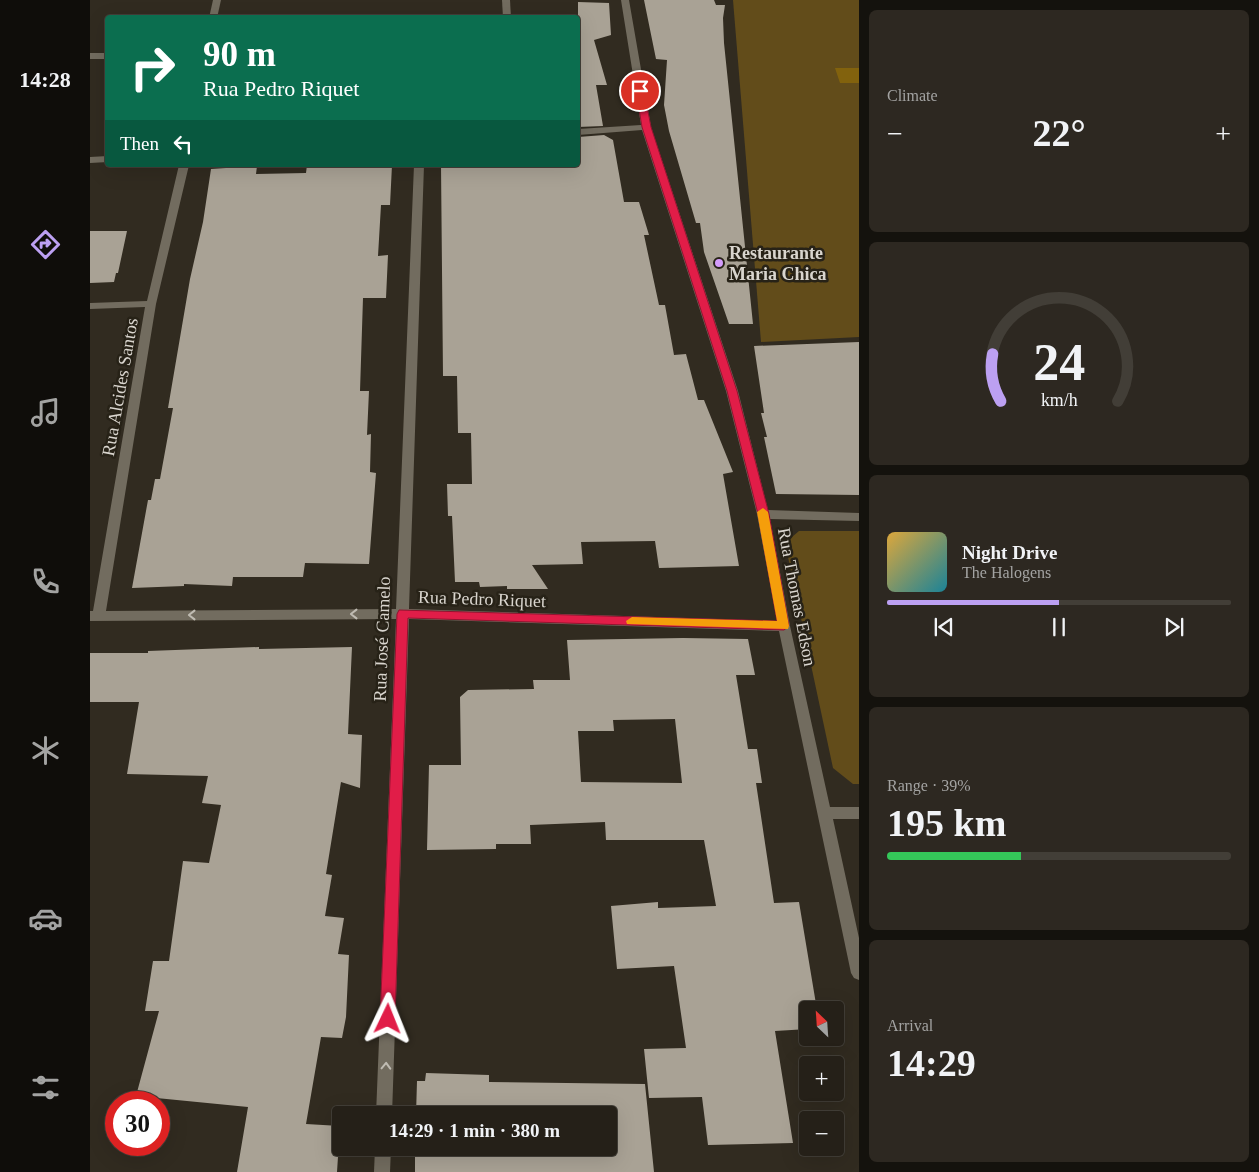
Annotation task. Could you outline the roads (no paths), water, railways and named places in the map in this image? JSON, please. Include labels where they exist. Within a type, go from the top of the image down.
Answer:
[{"type":"street","points":[[214,15],[216,0]]},
{"type":"street","points":[[506,0],[507,15]]},
{"type":"street","name":"Rua Thomas Edson","points":[[625,0],[646,127],[732,391],[763,514],[784,626],[859,973]]},
{"type":"street","points":[[90,56],[105,56]]},
{"type":"street","points":[[580,132],[646,127]]},
{"type":"street","points":[[90,160],[105,159]]},
{"type":"street","name":"Rua Alcides Santos","points":[[94,616],[152,304],[184,167]]},
{"type":"street","name":"Rua José Camelo","points":[[384,1106],[419,167]]},
{"type":"street","points":[[90,306],[152,304]]},
{"type":"street","points":[[763,514],[859,517]]},
{"type":"street","name":"Rua Pedro Riquet","points":[[94,616],[403,614],[784,626]]},
{"type":"street","points":[[825,813],[859,813]]},
{"type":"street","points":[[382,1172],[383,1156]]},
{"type":"place","name":"Restaurante Maria Chica","points":[[719,263]]}]
